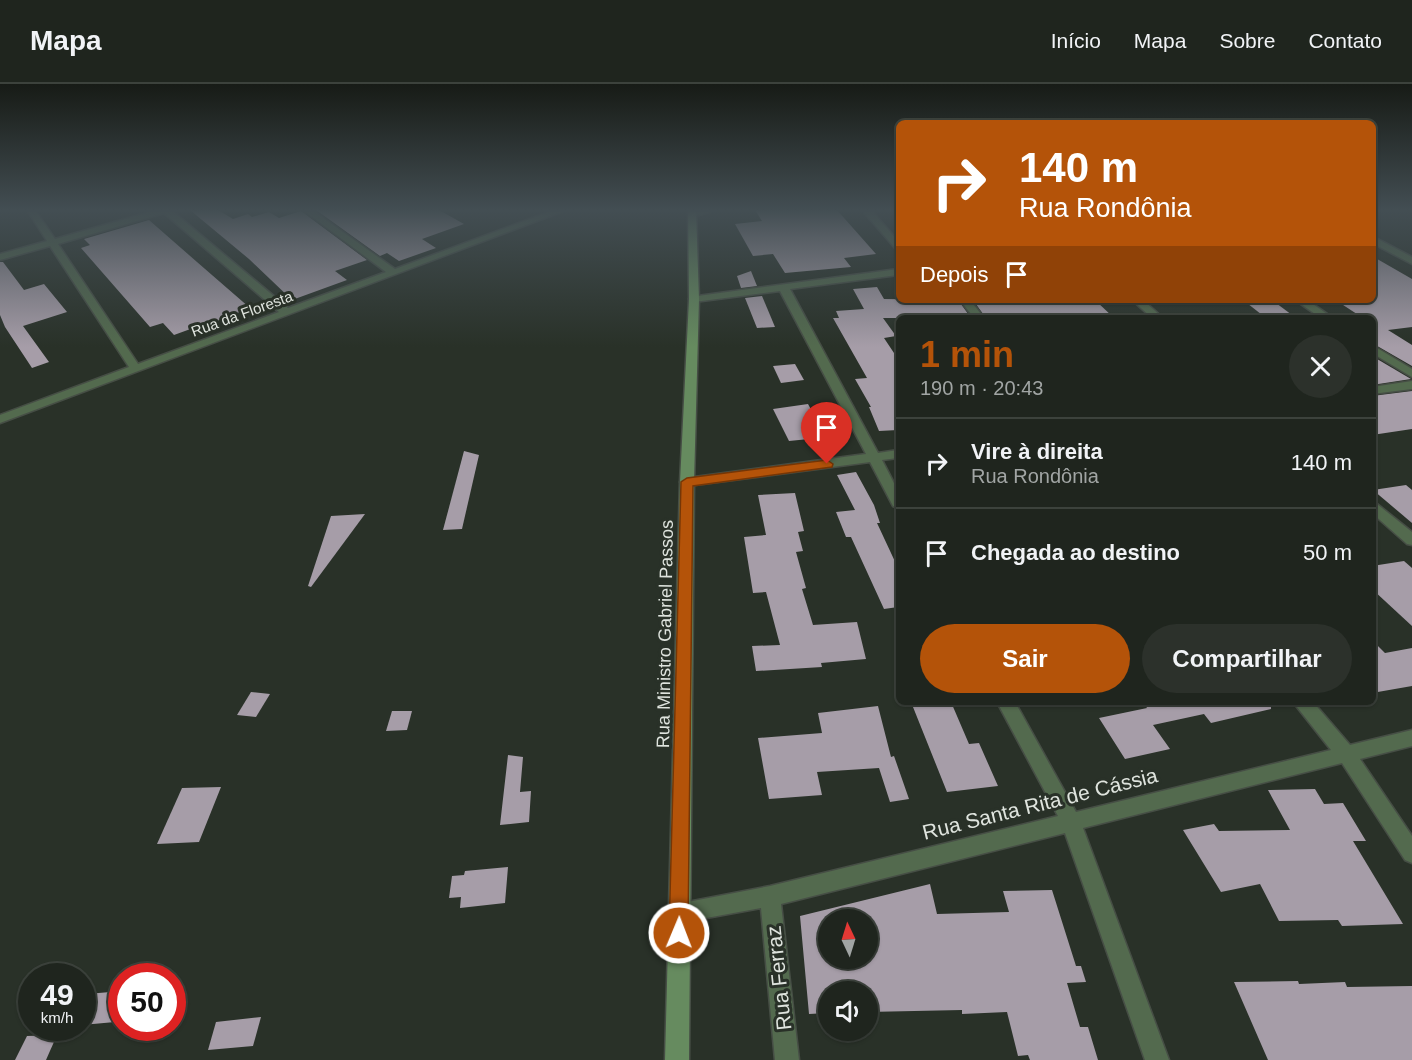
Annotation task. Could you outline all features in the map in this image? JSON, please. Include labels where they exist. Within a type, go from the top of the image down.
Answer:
[{"type":"main road","name":"Rua Ministro Gabriel Passos","points":[[677,1060],[687,482],[694,299],[693,256]]},
{"type":"street","points":[[63,256],[136,369]]},
{"type":"street","points":[[220,256],[287,313]]},
{"type":"street","points":[[370,256],[394,273]]},
{"type":"street","name":"Rua da Floresta","points":[[0,419],[441,256]]},
{"type":"street","points":[[694,299],[896,272]]},
{"type":"street","points":[[784,288],[896,499]]},
{"type":"street","points":[[967,303],[977,315]]},
{"type":"street","points":[[1140,303],[1154,315]]},
{"type":"street","points":[[1305,303],[1323,315]]},
{"type":"street","points":[[1376,351],[1412,374]]},
{"type":"street","points":[[1376,390],[1412,385]]},
{"type":"street","points":[[687,482],[896,454]]},
{"type":"street","points":[[1376,508],[1412,540]]},
{"type":"street","points":[[1008,705],[1070,820],[1157,1060]]},
{"type":"street","points":[[1305,705],[1347,755],[1412,853]]},
{"type":"street","name":"Rua Santa Rita de Cássia","points":[[679,912],[770,896],[1070,820],[1412,738]]},
{"type":"street","name":"Rua Ferraz","points":[[770,896],[787,1060]]},
{"type":"building","points":[[88,256],[190,256],[250,308],[197,329],[196,327],[174,335],[163,323],[150,327]]},
{"type":"building","points":[[245,256],[361,256],[367,260],[335,271],[347,280],[292,300]]},
{"type":"building","points":[[391,256],[415,256],[399,261]]},
{"type":"building","points":[[774,256],[864,256],[844,258],[851,267],[785,273]]},
{"type":"building","points":[[1376,258],[1412,279],[1412,327],[1388,330],[1412,345],[1412,366],[1376,345],[1376,315],[1358,315],[1340,303],[1376,303]]},
{"type":"building","points":[[0,262],[3,262],[24,290],[44,284],[67,312],[23,326],[49,362],[32,368],[5,327],[0,315]]},
{"type":"building","points":[[751,271],[757,286],[741,288],[737,276]]},
{"type":"building","points":[[877,287],[884,299],[896,299],[896,303],[960,303],[969,315],[896,315],[896,318],[883,318],[896,336],[884,338],[896,356],[896,430],[879,431],[869,407],[871,407],[855,379],[867,378],[833,318],[839,318],[836,311],[864,309],[853,289]]},
{"type":"building","points":[[762,296],[775,327],[757,328],[745,298]]},
{"type":"building","points":[[975,303],[1098,303],[1111,315],[984,315]]},
{"type":"building","points":[[1247,303],[1276,303],[1292,315],[1262,315]]},
{"type":"building","points":[[1376,358],[1411,379],[1376,384]]},
{"type":"building","points":[[795,364],[804,380],[781,383],[773,366]]},
{"type":"building","points":[[1412,391],[1412,429],[1376,434],[1376,396]]},
{"type":"building","points":[[808,404],[820,426],[824,426],[834,444],[813,447],[809,439],[789,441],[773,409]]},
{"type":"building","points":[[464,451],[479,455],[462,529],[443,530]]},
{"type":"building","points":[[856,472],[874,505],[880,523],[877,523],[896,564],[896,607],[884,609],[851,537],[846,537],[836,512],[855,510],[837,475]]},
{"type":"building","points":[[1406,485],[1412,490],[1412,523],[1376,493],[1376,490]]},
{"type":"building","points":[[795,493],[804,531],[798,532],[803,551],[796,552],[806,588],[802,589],[813,625],[857,622],[866,659],[821,663],[822,667],[756,671],[752,646],[780,645],[766,592],[753,593],[744,537],[766,535],[758,495]]},
{"type":"building","points":[[365,514],[311,587],[308,586],[331,516]]},
{"type":"building","points":[[1404,561],[1412,568],[1412,626],[1376,593],[1376,565]]},
{"type":"building","points":[[1376,644],[1385,653],[1412,648],[1412,686],[1376,692]]},
{"type":"building","points":[[251,692],[270,694],[256,717],[237,715]]},
{"type":"building","points":[[912,705],[952,705],[969,744],[979,743],[998,786],[947,792]]},
{"type":"building","points":[[1145,705],[1271,705],[1271,709],[1211,723],[1204,714],[1153,725],[1170,749],[1125,759],[1099,718],[1147,708]]},
{"type":"building","points":[[878,706],[891,757],[894,756],[909,799],[890,802],[879,768],[817,772],[822,795],[769,799],[758,738],[822,733],[818,713]]},
{"type":"building","points":[[392,711],[412,711],[407,730],[386,731]]},
{"type":"building","points":[[508,755],[523,757],[520,792],[531,791],[529,822],[500,825]]},
{"type":"building","points":[[221,787],[199,842],[157,844],[182,788]]},
{"type":"building","points":[[1315,789],[1324,804],[1343,803],[1366,841],[1353,841],[1403,924],[1342,926],[1338,920],[1279,921],[1260,884],[1221,892],[1183,830],[1214,824],[1219,831],[1290,830],[1268,790]]},
{"type":"building","points":[[508,867],[505,903],[460,908],[461,897],[449,898],[452,876],[464,875],[465,871]]},
{"type":"building","points":[[930,884],[937,914],[1009,912],[1003,891],[1052,890],[1076,966],[1081,966],[1086,982],[1067,983],[1080,1027],[1088,1027],[1098,1060],[1030,1060],[1028,1055],[1018,1056],[1007,1012],[962,1014],[962,1010],[878,1012],[878,981],[818,981],[818,1014],[809,1014],[800,916],[818,912],[818,969],[878,969],[878,909],[828,909]]},
{"type":"building","points":[[1298,981],[1299,984],[1345,982],[1347,987],[1412,986],[1412,1060],[1268,1060],[1234,982]]},
{"type":"building","points":[[108,992],[108,1023],[96,1024],[96,993]]},
{"type":"building","points":[[261,1017],[253,1046],[208,1050],[216,1022]]},
{"type":"building","points":[[24,1041],[54,1041],[46,1060],[15,1060]]},
{"type":"route","points":[[679,933],[687,482],[827,464]]}]
